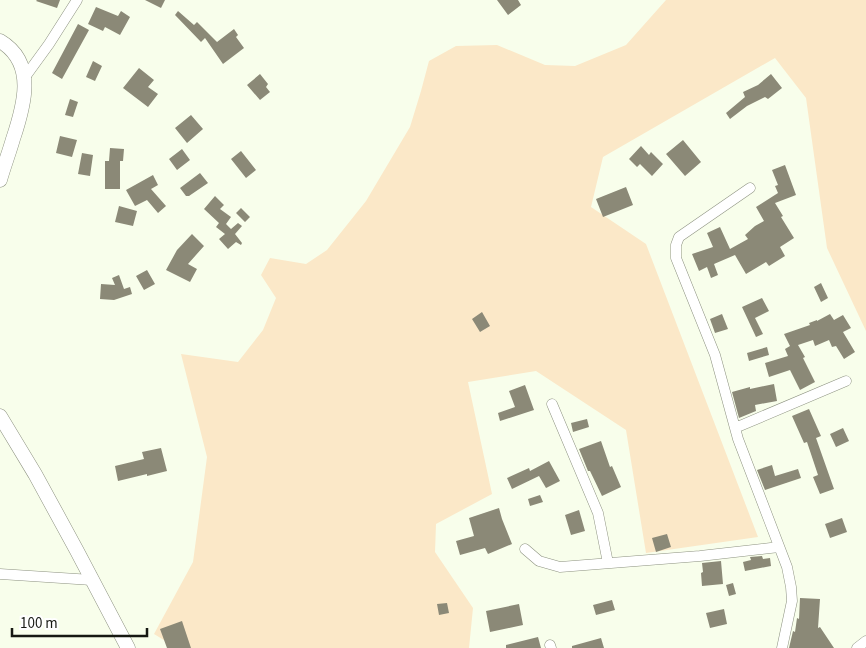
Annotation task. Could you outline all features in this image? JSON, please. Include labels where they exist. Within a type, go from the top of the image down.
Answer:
[{"type":"street","points":[[25,77],[77,0]]},
{"type":"street","points":[[0,41],[18,58],[25,77],[25,93],[20,116],[0,180]]},
{"type":"street","points":[[750,188],[679,237],[676,245],[676,258],[715,354],[745,460],[787,567],[792,601],[782,648]]},
{"type":"street","points":[[735,428],[846,381]]},
{"type":"street","points":[[552,404],[598,513],[608,563]]},
{"type":"street","points":[[0,416],[35,474],[128,648]]},
{"type":"street","points":[[525,549],[539,561],[560,567],[700,556],[779,547]]},
{"type":"street","points":[[0,574],[92,580]]},
{"type":"street","points":[[857,648],[866,641]]},
{"type":"shaded area","points":[[666,0],[866,0],[866,331],[827,248],[806,98],[775,58],[603,157],[591,207],[646,244],[758,537],[646,553],[626,430],[536,371],[468,382],[492,494],[436,524],[435,552],[473,608],[469,648],[177,648],[154,634],[193,562],[207,457],[181,354],[238,362],[263,330],[276,298],[261,275],[270,258],[306,264],[327,250],[366,201],[410,127],[429,61],[456,46],[497,45],[545,65],[575,66],[626,45]]},
{"type":"building","points":[[37,0],[60,0],[57,8]]},
{"type":"building","points":[[145,0],[165,0],[161,8]]},
{"type":"building","points":[[497,0],[518,0],[521,5],[508,15]]},
{"type":"building","points":[[96,7],[118,16],[121,11],[130,17],[120,35],[105,27],[103,31],[88,24]]},
{"type":"building","points":[[178,11],[194,25],[197,22],[217,42],[234,29],[238,35],[236,37],[244,48],[223,64],[205,38],[201,42],[175,15]]},
{"type":"building","points":[[78,24],[89,30],[62,79],[52,73]]},
{"type":"building","points":[[93,61],[102,66],[95,81],[86,77]]},
{"type":"building","points":[[139,68],[154,80],[148,87],[158,94],[148,107],[123,88]]},
{"type":"building","points":[[260,74],[268,84],[266,87],[270,92],[260,100],[247,85]]},
{"type":"building","points":[[771,74],[782,88],[768,99],[765,97],[747,106],[730,119],[726,113],[745,97],[743,92],[758,85]]},
{"type":"building","points":[[70,99],[78,102],[73,117],[65,115]]},
{"type":"building","points":[[191,115],[203,129],[187,143],[175,128]]},
{"type":"building","points":[[60,136],[77,140],[72,157],[56,153]]},
{"type":"building","points":[[683,140],[701,162],[685,176],[666,154]]},
{"type":"building","points":[[641,146],[649,155],[651,152],[663,164],[652,176],[640,164],[637,167],[629,159]]},
{"type":"building","points":[[110,148],[124,149],[123,161],[120,161],[120,189],[105,189],[105,161],[109,161]]},
{"type":"building","points":[[182,149],[190,160],[177,170],[169,159]]},
{"type":"building","points":[[241,151],[256,170],[246,178],[231,159]]},
{"type":"building","points":[[82,153],[93,155],[90,176],[78,174]]},
{"type":"building","points":[[785,165],[796,195],[775,203],[794,238],[780,247],[785,256],[769,266],[766,262],[746,274],[735,255],[714,264],[718,275],[711,278],[707,267],[699,271],[692,254],[713,247],[707,233],[720,227],[730,249],[748,239],[745,235],[764,221],[756,207],[778,193],[775,186],[778,185],[772,170]]},
{"type":"building","points":[[200,173],[208,183],[189,196],[186,196],[180,188]]},
{"type":"building","points":[[153,175],[158,185],[151,189],[166,206],[158,213],[147,200],[135,206],[126,190]]},
{"type":"building","points":[[626,187],[633,205],[603,217],[596,199]]},
{"type":"building","points":[[215,196],[224,205],[220,209],[231,217],[226,224],[231,229],[238,223],[242,226],[235,234],[242,243],[241,245],[236,242],[228,249],[219,239],[225,234],[216,227],[219,223],[204,209]]},
{"type":"building","points":[[119,206],[137,211],[133,226],[115,222]]},
{"type":"building","points":[[241,208],[250,217],[245,222],[236,213]]},
{"type":"building","points":[[192,234],[204,246],[188,264],[197,269],[190,282],[166,270],[177,250]]},
{"type":"building","points":[[147,270],[155,284],[144,290],[136,276]]},
{"type":"building","points":[[119,275],[124,289],[130,287],[132,294],[114,300],[100,299],[101,284],[115,285],[112,278]]},
{"type":"building","points":[[821,283],[828,298],[821,302],[814,287]]},
{"type":"building","points":[[762,298],[769,311],[755,318],[763,334],[756,337],[742,307]]},
{"type":"building","points":[[482,312],[490,326],[480,332],[472,319]]},
{"type":"building","points":[[722,314],[728,329],[715,333],[710,319]]},
{"type":"building","points":[[830,314],[834,320],[843,315],[851,328],[843,332],[855,352],[844,359],[836,346],[832,347],[829,340],[815,346],[813,340],[798,345],[815,382],[800,390],[790,370],[769,377],[765,363],[788,356],[785,349],[790,346],[784,334],[810,325],[809,323]]},
{"type":"building","points":[[767,347],[769,355],[749,361],[747,353]]},
{"type":"building","points":[[774,384],[777,401],[755,405],[756,411],[739,418],[732,392],[750,387],[750,389]]},
{"type":"building","points":[[525,385],[534,410],[500,421],[498,413],[515,407],[509,391]]},
{"type":"building","points":[[809,409],[821,436],[816,438],[834,489],[820,494],[813,477],[818,475],[807,442],[804,443],[792,416]]},
{"type":"building","points":[[587,419],[589,427],[573,432],[571,423]]},
{"type":"building","points":[[843,428],[849,441],[836,447],[830,434]]},
{"type":"building","points":[[601,441],[610,467],[612,466],[621,487],[602,496],[590,471],[588,471],[579,449]]},
{"type":"building","points":[[161,448],[167,471],[118,481],[115,466],[144,459],[142,452]]},
{"type":"building","points":[[549,461],[560,481],[546,488],[539,476],[512,489],[507,478],[529,468],[530,471]]},
{"type":"building","points":[[772,465],[775,476],[798,469],[801,478],[765,490],[757,470]]},
{"type":"building","points":[[540,495],[543,502],[530,506],[528,499]]},
{"type":"building","points":[[499,508],[512,544],[488,554],[485,548],[460,555],[456,541],[474,536],[469,518]]},
{"type":"building","points":[[579,510],[585,531],[571,535],[565,515]]},
{"type":"building","points":[[842,518],[847,532],[830,538],[825,524]]},
{"type":"building","points":[[667,534],[671,547],[656,552],[652,538]]},
{"type":"building","points":[[762,556],[763,559],[770,558],[771,566],[745,571],[743,562],[751,560],[750,557]]},
{"type":"building","points":[[721,561],[723,584],[702,586],[702,563]]},
{"type":"building","points":[[733,583],[736,594],[729,596],[726,585]]},
{"type":"building","points":[[800,598],[820,599],[818,628],[820,627],[834,648],[789,648],[793,631],[795,632],[797,618],[799,619]]},
{"type":"building","points":[[612,600],[615,610],[596,615],[593,605]]},
{"type":"building","points":[[447,603],[449,613],[439,615],[437,604]]},
{"type":"building","points":[[519,604],[523,625],[490,632],[486,611]]},
{"type":"building","points":[[724,609],[727,624],[710,628],[706,613]]},
{"type":"building","points":[[182,621],[191,648],[167,648],[160,629]]},
{"type":"building","points":[[538,637],[541,648],[506,648],[506,645]]},
{"type":"building","points":[[601,638],[604,648],[572,648],[572,646]]}]
